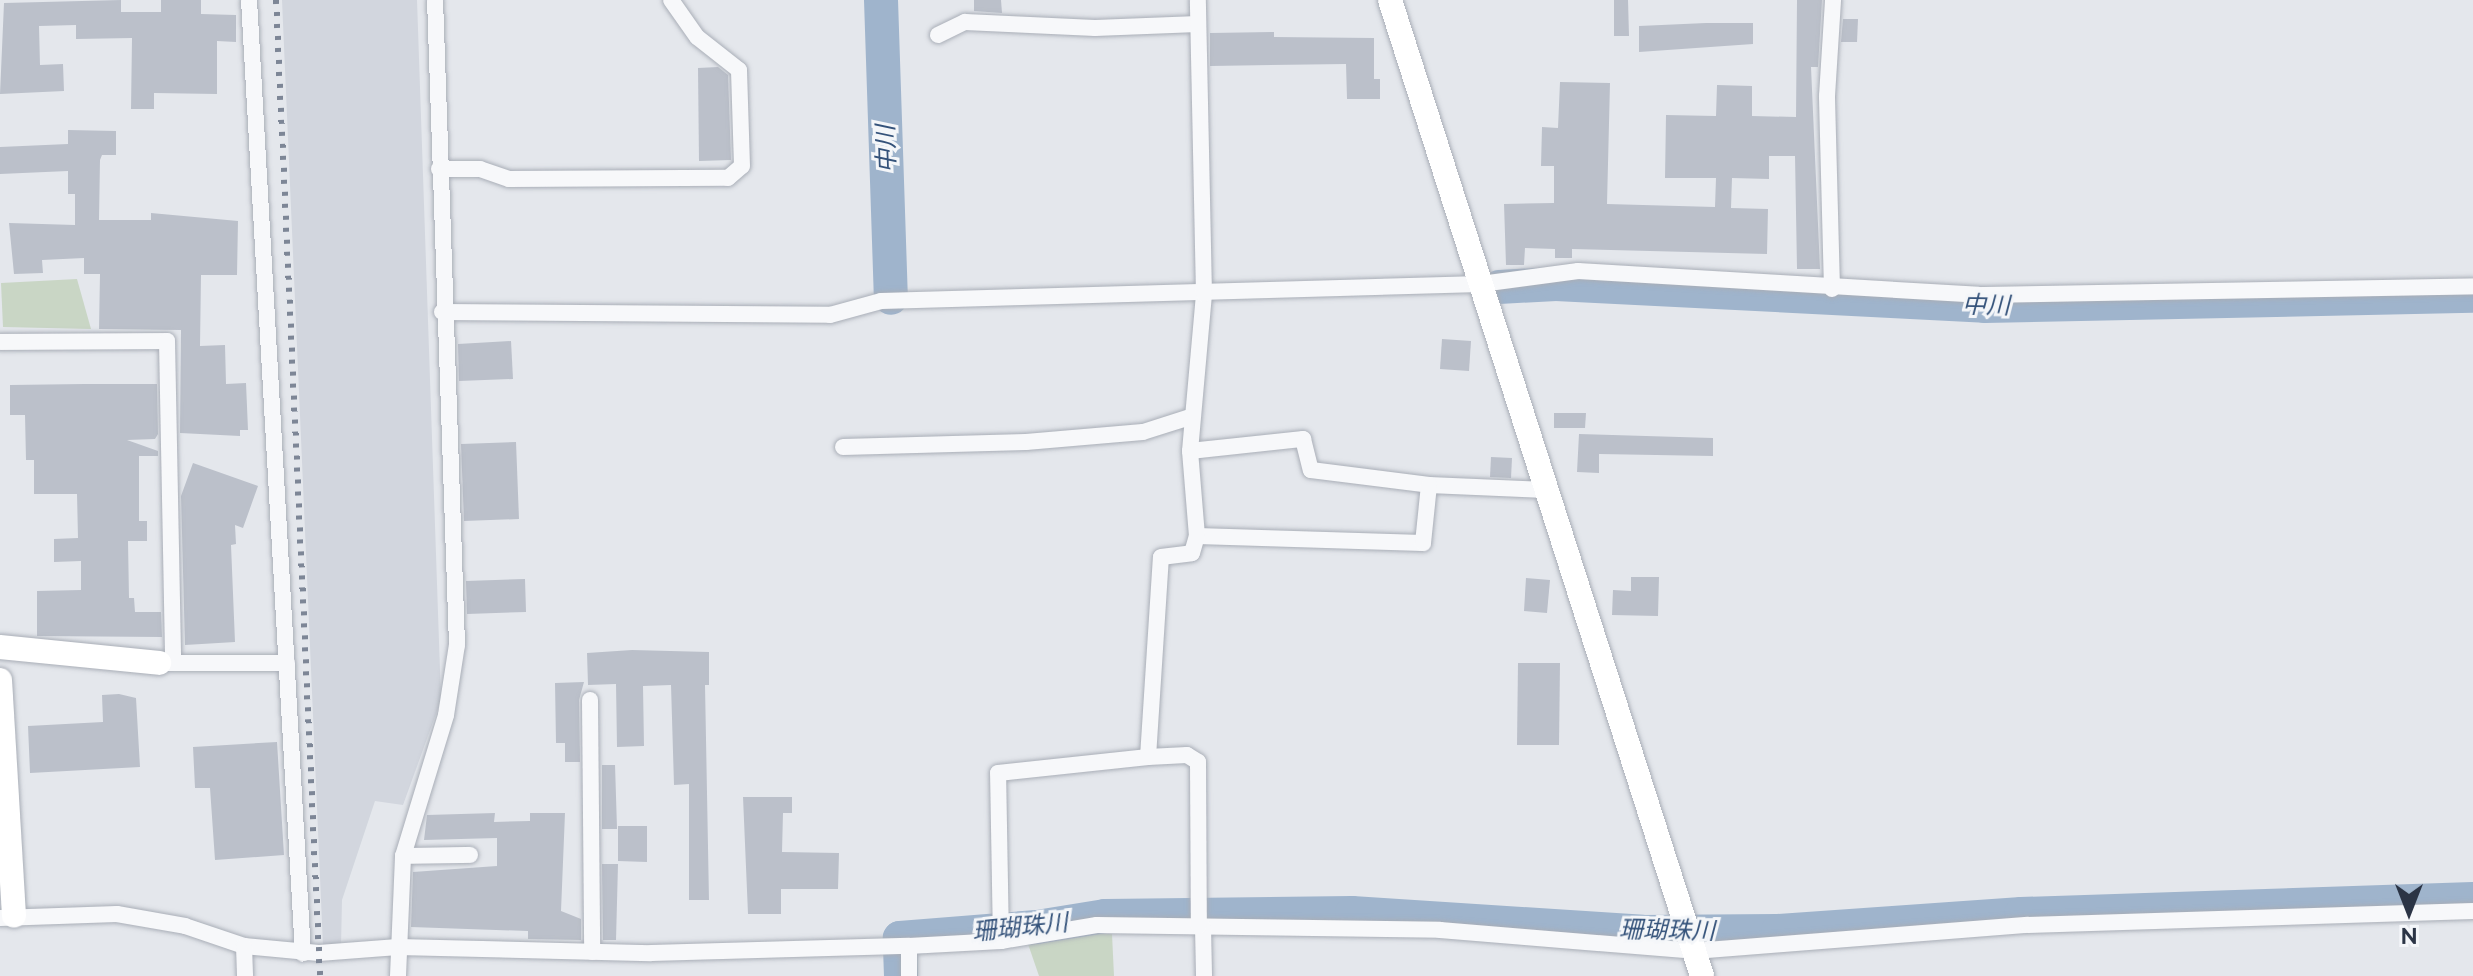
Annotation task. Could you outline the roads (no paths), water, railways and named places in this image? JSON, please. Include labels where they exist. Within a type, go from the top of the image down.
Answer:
[{"type":"street","points":[[249,0],[303,953]]},
{"type":"street","points":[[398,976],[403,856],[446,715],[457,645],[442,312],[435,0]]},
{"type":"street","points":[[439,169],[480,169],[509,179],[728,178],[742,166],[739,70],[697,37],[671,0]]},
{"type":"street","points":[[1148,757],[1161,557],[1192,553],[1197,536],[1190,417],[1204,294],[1198,0]]},
{"type":"street","points":[[1390,0],[1702,976]]},
{"type":"street","points":[[1832,289],[1827,96],[1833,0]]},
{"type":"street","points":[[938,35],[965,22],[1095,28],[1198,24]]},
{"type":"street","points":[[442,312],[815,315],[881,301],[1481,284],[1578,271],[1832,289],[1978,295],[2473,286]]},
{"type":"street","points":[[0,342],[167,341],[166,663]]},
{"type":"street","points":[[843,447],[1026,442],[1143,432],[1190,417]]},
{"type":"street","points":[[1190,451],[1303,439],[1311,470],[1429,485],[1546,490]]},
{"type":"street","points":[[1197,536],[1423,543],[1429,485]]},
{"type":"street","points":[[0,647],[166,663],[287,663]]},
{"type":"street","points":[[0,680],[7,917],[148,918],[244,946],[303,953],[398,947],[592,952],[909,946],[1001,941],[1097,925],[1440,930],[1694,951],[2028,925],[2473,911]]},
{"type":"street","points":[[590,700],[592,952]]},
{"type":"street","points":[[1001,941],[998,773],[1187,755],[1198,762],[1204,976]]},
{"type":"street","points":[[403,856],[470,855]]},
{"type":"street","points":[[244,946],[245,976]]},
{"type":"street","points":[[909,946],[909,976]]},
{"type":"waterway","name":"中川","points":[[881,0],[891,298]]},
{"type":"waterway","name":"中川","points":[[1499,287],[1556,284],[1984,306],[2473,296]]},
{"type":"waterway","name":"珊瑚珠川","points":[[901,976],[900,938],[1037,927],[1105,916],[1352,913],[1642,932],[1778,931],[2021,914],[2473,899]]},
{"type":"railway","points":[[276,0],[320,976]]}]
